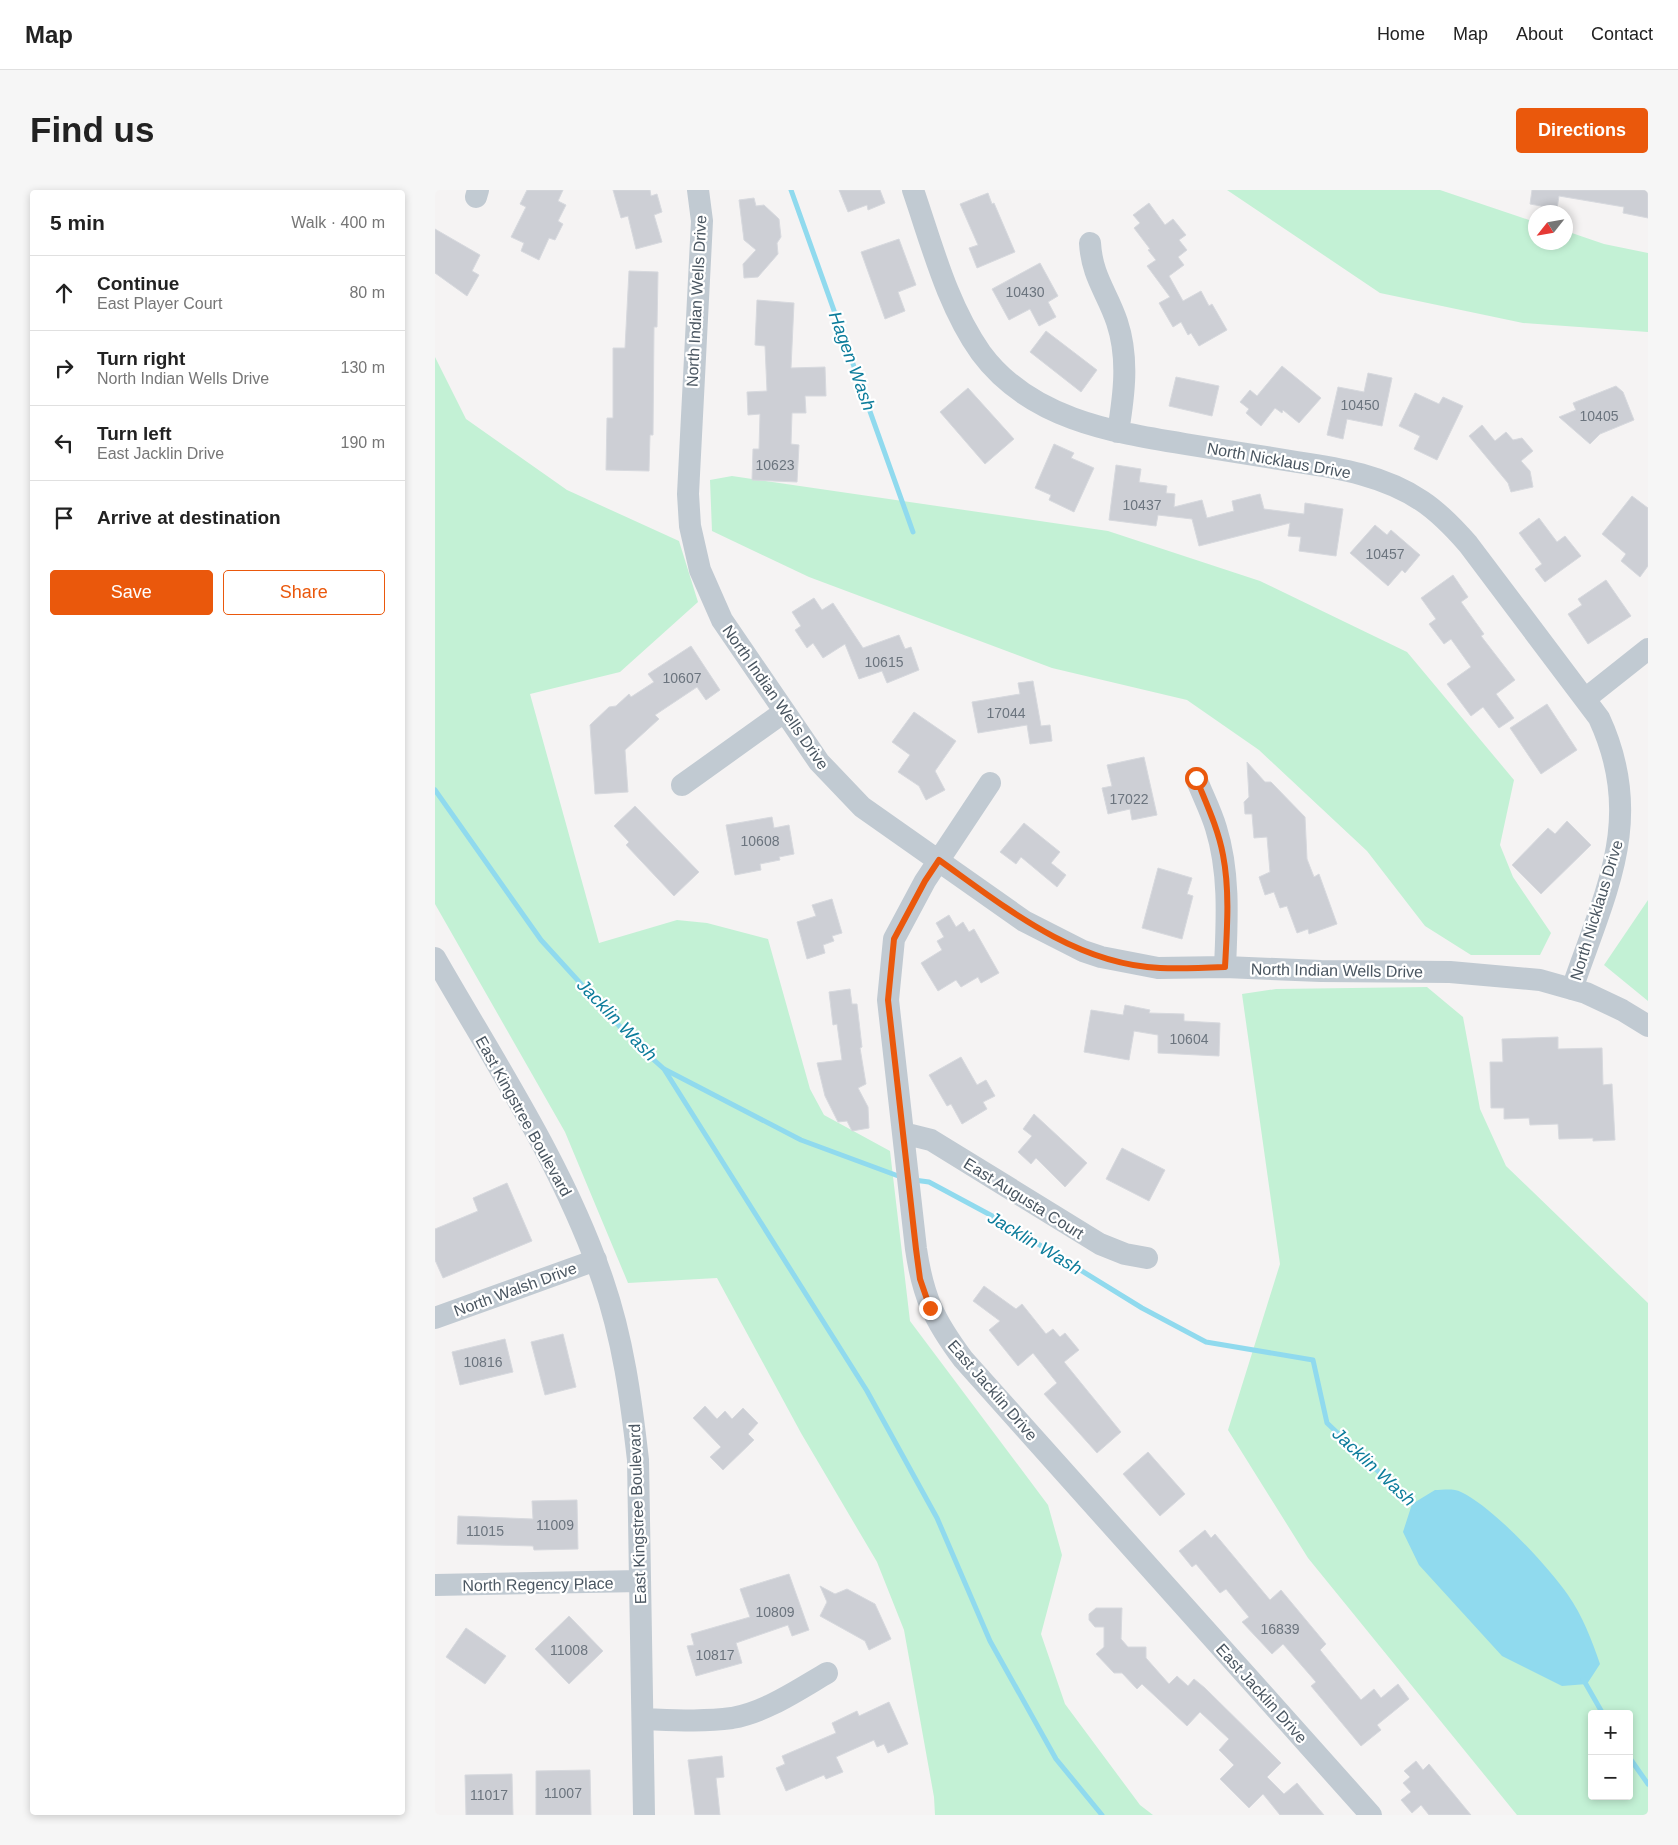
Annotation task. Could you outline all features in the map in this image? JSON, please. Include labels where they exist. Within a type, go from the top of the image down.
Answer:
[{"type":"street","name":"North Indian Wells Drive","points":[[698,190],[702,221],[688,494],[690,526],[700,570],[721,620],[819,762],[862,807],[1024,921],[1083,951],[1110,960],[1158,968],[1225,967],[1461,972],[1540,980],[1572,989],[1623,1010],[1648,1026]]},
{"type":"street","name":"North Nicklaus Drive","points":[[913,190],[948,292],[961,320],[986,359],[1003,376],[1038,403],[1082,423],[1118,432],[1350,470],[1421,500],[1450,523],[1468,544],[1599,718],[1610,741],[1616,763],[1621,818],[1619,843],[1572,989]]},
{"type":"street","points":[[1090,243],[1091,263],[1117,322],[1123,352],[1125,377],[1118,432]]},
{"type":"street","points":[[1585,699],[1648,649]]},
{"type":"street","points":[[682,785],[785,712]]},
{"type":"street","points":[[1196,778],[1216,828],[1223,854],[1227,881],[1225,967]]},
{"type":"street","name":"East Jacklin Drive","points":[[990,783],[925,881],[894,939],[888,1000],[920,1279],[930,1308],[944,1333],[963,1359],[1371,1815]]},
{"type":"street","name":"East Kingstree Boulevard","points":[[435,958],[540,1141],[572,1202],[596,1260],[618,1331],[633,1416],[638,1460],[644,1815]]},
{"type":"street","name":"East Augusta Court","points":[[903,1133],[931,1140],[1100,1244],[1125,1254],[1147,1258]]},
{"type":"street","name":"North Walsh Drive","points":[[435,1318],[596,1260]]},
{"type":"street","name":"North Regency Place","points":[[435,1586],[640,1581]]},
{"type":"street","points":[[643,1719],[673,1720],[734,1717],[773,1703],[827,1673]]},
{"type":"green space","points":[[1227,190],[1440,190],[1528,220],[1528,250],[1573,250],[1573,233],[1604,244],[1648,253],[1648,332],[1523,323],[1380,293]]},
{"type":"green space","points":[[435,357],[466,419],[567,490],[679,541],[698,602],[620,672],[530,694],[599,943],[677,920],[707,923],[768,939],[810,1089],[824,1115],[890,1151],[910,1321],[1048,1505],[1062,1555],[1041,1634],[1065,1704],[1140,1805],[1153,1815],[935,1815],[934,1797],[904,1630],[877,1562],[801,1433],[717,1278],[628,1283],[565,1132],[435,904]]},
{"type":"green space","points":[[732,476],[1108,531],[1260,581],[1407,652],[1514,780],[1500,845],[1513,877],[1551,933],[1540,955],[1471,955],[1425,926],[1367,851],[1259,750],[1187,700],[1052,668],[809,577],[712,531],[710,480]]},
{"type":"green space","points":[[1648,900],[1648,1001],[1604,965]]},
{"type":"green space","points":[[1427,987],[1463,1017],[1480,1109],[1506,1166],[1648,1303],[1648,1815],[1517,1815],[1308,1558],[1228,1430],[1280,1264],[1242,994],[1276,989]]},
{"type":"water","points":[[1435,1490],[1458,1491],[1488,1510],[1519,1538],[1559,1583],[1582,1619],[1600,1664],[1587,1684],[1562,1686],[1502,1656],[1419,1565],[1403,1532],[1412,1504]]},
{"type":"building","points":[[527,190],[563,190],[558,201],[566,205],[558,221],[563,224],[555,240],[549,238],[539,260],[521,251],[524,243],[511,237],[526,207],[520,204]]},
{"type":"building","points":[[613,190],[650,190],[651,196],[657,194],[662,212],[654,215],[662,242],[636,249],[628,216],[621,218]]},
{"type":"building","points":[[839,190],[880,190],[885,203],[868,210],[867,205],[848,212]]},
{"type":"building","points":[[1532,190],[1648,190],[1648,218],[1623,213],[1624,207],[1559,196],[1558,205],[1530,204]]},
{"type":"building","points":[[988,193],[1015,252],[977,268],[969,248],[978,245],[960,204]]},
{"type":"building","points":[[754,198],[756,206],[764,205],[779,219],[781,237],[777,243],[778,254],[758,277],[744,278],[743,264],[756,250],[744,240],[739,200]]},
{"type":"building","points":[[1149,203],[1165,225],[1173,219],[1186,235],[1179,240],[1187,250],[1178,257],[1184,265],[1169,276],[1183,301],[1201,291],[1209,306],[1212,304],[1227,330],[1199,346],[1191,333],[1188,335],[1181,322],[1173,327],[1159,303],[1170,297],[1147,266],[1156,260],[1134,228],[1140,223],[1133,215]]},
{"type":"building","points":[[435,229],[480,255],[472,271],[479,275],[467,296],[435,273]]},
{"type":"building","points":[[899,239],[916,285],[898,292],[905,311],[885,319],[861,252]]},
{"type":"building","points":[[1040,263],[1058,296],[1048,302],[1056,317],[1039,326],[1030,309],[1009,320],[992,289]]},
{"type":"building","points":[[629,271],[658,272],[657,327],[654,327],[653,435],[650,435],[649,471],[606,470],[607,418],[613,418],[613,348],[625,348]]},
{"type":"building","points":[[757,300],[794,303],[791,368],[825,367],[826,396],[805,396],[806,413],[792,413],[791,444],[799,445],[797,482],[752,480],[753,449],[759,449],[760,414],[748,415],[747,392],[767,391],[765,346],[755,345]]},
{"type":"building","points":[[1046,331],[1097,370],[1081,392],[1030,352]]},
{"type":"building","points":[[1282,366],[1321,398],[1299,423],[1283,410],[1282,413],[1275,408],[1261,426],[1246,413],[1249,409],[1240,402],[1250,390],[1257,396]]},
{"type":"building","points":[[1368,373],[1392,378],[1382,426],[1347,419],[1343,439],[1327,435],[1338,387],[1364,392]]},
{"type":"building","points":[[1176,377],[1219,386],[1212,416],[1169,406]]},
{"type":"building","points":[[1616,386],[1623,392],[1634,420],[1600,434],[1590,444],[1559,417],[1576,410],[1573,403]]},
{"type":"building","points":[[968,388],[1014,439],[985,464],[940,412]]},
{"type":"building","points":[[1415,393],[1439,404],[1443,397],[1463,406],[1437,460],[1414,449],[1420,436],[1399,426]]},
{"type":"building","points":[[1482,425],[1495,441],[1506,432],[1513,440],[1522,438],[1533,451],[1521,461],[1530,471],[1533,487],[1511,492],[1508,483],[1469,436]]},
{"type":"building","points":[[1054,444],[1074,453],[1071,458],[1094,468],[1074,512],[1049,500],[1051,495],[1035,488]]},
{"type":"building","points":[[1116,465],[1141,469],[1139,482],[1167,486],[1166,493],[1175,494],[1174,507],[1202,500],[1207,518],[1234,511],[1232,501],[1260,494],[1264,509],[1304,514],[1305,503],[1343,509],[1336,556],[1299,551],[1301,537],[1288,536],[1290,523],[1199,546],[1192,519],[1158,515],[1156,526],[1109,520]]},
{"type":"building","points":[[1632,496],[1648,508],[1648,566],[1640,577],[1621,561],[1626,554],[1602,534]]},
{"type":"building","points":[[1539,518],[1557,542],[1565,536],[1581,556],[1545,582],[1535,569],[1542,564],[1519,533]]},
{"type":"building","points":[[1375,525],[1387,535],[1391,530],[1420,555],[1405,573],[1402,570],[1388,586],[1350,553]]},
{"type":"building","points":[[1453,575],[1468,597],[1461,602],[1484,634],[1481,636],[1515,680],[1496,694],[1514,718],[1499,728],[1483,707],[1471,716],[1447,684],[1471,667],[1451,639],[1444,644],[1429,624],[1436,619],[1421,598]]},
{"type":"building","points":[[1606,580],[1631,616],[1588,644],[1568,614],[1582,605],[1578,599]]},
{"type":"building","points":[[814,598],[822,610],[833,603],[863,648],[899,635],[905,649],[911,647],[919,670],[887,683],[882,671],[859,679],[845,644],[823,658],[813,643],[807,648],[795,630],[801,626],[792,612]]},
{"type":"building","points":[[691,646],[720,690],[706,700],[697,687],[655,715],[659,719],[625,750],[628,792],[595,794],[590,725],[609,707],[616,706],[629,694],[631,697],[654,682],[648,674]]},
{"type":"building","points":[[1033,681],[1041,726],[1050,725],[1052,741],[1030,744],[1027,725],[978,733],[972,702],[1020,694],[1018,683]]},
{"type":"building","points":[[1547,704],[1577,750],[1541,774],[1510,728]]},
{"type":"building","points":[[914,712],[956,741],[935,771],[945,790],[926,800],[919,786],[898,772],[910,755],[892,742]]},
{"type":"building","points":[[1144,757],[1157,815],[1132,820],[1130,809],[1108,814],[1102,788],[1112,786],[1107,765]]},
{"type":"building","points":[[1247,762],[1265,782],[1271,782],[1305,817],[1307,859],[1314,877],[1319,874],[1337,924],[1309,934],[1308,929],[1297,933],[1287,906],[1280,908],[1274,892],[1265,895],[1259,877],[1270,872],[1267,837],[1254,838],[1252,814],[1245,814],[1244,802],[1249,797]]},
{"type":"building","points":[[635,806],[699,872],[674,896],[626,845],[629,842],[614,826]]},
{"type":"building","points":[[772,817],[774,828],[789,825],[794,854],[779,857],[780,860],[760,864],[761,870],[735,875],[726,825]]},
{"type":"building","points":[[1567,821],[1591,845],[1541,894],[1512,865],[1548,828],[1555,834]]},
{"type":"building","points":[[1024,823],[1060,852],[1051,863],[1066,875],[1057,887],[1021,857],[1016,864],[1000,852]]},
{"type":"building","points":[[1158,868],[1192,878],[1187,894],[1193,896],[1182,939],[1142,928]]},
{"type":"building","points":[[832,899],[842,933],[832,936],[834,941],[823,945],[825,953],[807,959],[797,922],[816,916],[812,905]]},
{"type":"building","points":[[949,915],[956,927],[963,922],[969,932],[974,929],[999,973],[981,983],[978,977],[961,987],[956,980],[938,991],[921,963],[942,950],[937,941],[944,937],[936,923]]},
{"type":"building","points":[[850,989],[852,1004],[857,1004],[862,1047],[860,1048],[866,1084],[858,1088],[868,1107],[869,1128],[852,1131],[847,1121],[838,1122],[825,1096],[817,1063],[842,1060],[837,1024],[833,1025],[829,992]]},
{"type":"building","points":[[1125,1005],[1150,1010],[1149,1013],[1184,1014],[1184,1021],[1220,1023],[1219,1056],[1158,1053],[1158,1035],[1134,1031],[1129,1060],[1084,1052],[1091,1010],[1123,1015]]},
{"type":"building","points":[[1558,1037],[1558,1049],[1602,1048],[1603,1085],[1612,1084],[1615,1140],[1593,1141],[1593,1138],[1559,1139],[1558,1124],[1530,1125],[1529,1118],[1504,1119],[1504,1108],[1491,1108],[1490,1062],[1503,1062],[1502,1039]]},
{"type":"building","points":[[961,1057],[977,1085],[986,1080],[995,1096],[983,1102],[987,1109],[962,1124],[951,1104],[947,1106],[929,1075]]},
{"type":"building","points":[[1034,1114],[1087,1163],[1065,1187],[1036,1158],[1031,1164],[1018,1152],[1032,1136],[1023,1129]]},
{"type":"building","points":[[1122,1148],[1165,1170],[1149,1201],[1106,1179]]},
{"type":"building","points":[[507,1183],[532,1241],[443,1278],[435,1260],[435,1229],[478,1211],[473,1198]]},
{"type":"building","points":[[984,1286],[1016,1309],[1022,1304],[1046,1334],[1053,1329],[1060,1337],[1065,1333],[1079,1350],[1064,1362],[1121,1432],[1097,1453],[1044,1394],[1057,1383],[1033,1353],[1018,1366],[989,1330],[1000,1321],[973,1301]]},
{"type":"building","points":[[563,1334],[576,1387],[545,1395],[531,1342]]},
{"type":"building","points":[[505,1339],[513,1372],[460,1385],[452,1352]]},
{"type":"building","points":[[705,1406],[717,1419],[725,1411],[732,1419],[743,1408],[758,1423],[748,1434],[754,1440],[723,1470],[710,1457],[721,1447],[693,1418]]},
{"type":"building","points":[[1148,1452],[1185,1494],[1160,1516],[1123,1474]]},
{"type":"building","points":[[577,1500],[578,1549],[534,1550],[533,1546],[457,1544],[458,1516],[533,1519],[532,1501]]},
{"type":"building","points":[[1205,1530],[1211,1538],[1215,1534],[1270,1600],[1281,1590],[1326,1644],[1320,1650],[1361,1700],[1374,1689],[1381,1698],[1398,1684],[1409,1699],[1377,1725],[1381,1730],[1361,1746],[1311,1686],[1316,1682],[1283,1644],[1272,1654],[1242,1622],[1249,1617],[1226,1589],[1220,1593],[1196,1564],[1192,1567],[1179,1551]]},
{"type":"building","points":[[789,1574],[809,1630],[792,1636],[788,1625],[736,1643],[742,1663],[696,1676],[687,1646],[694,1645],[691,1634],[750,1617],[740,1589]]},
{"type":"building","points":[[820,1586],[835,1594],[847,1589],[875,1604],[891,1639],[869,1650],[865,1641],[820,1616],[827,1602]]},
{"type":"building","points":[[1096,1608],[1122,1608],[1121,1639],[1128,1647],[1146,1647],[1146,1658],[1169,1684],[1177,1676],[1188,1686],[1194,1679],[1205,1688],[1281,1763],[1267,1777],[1284,1794],[1297,1783],[1324,1815],[1280,1815],[1263,1794],[1249,1808],[1220,1779],[1234,1765],[1219,1750],[1229,1739],[1200,1712],[1187,1726],[1142,1684],[1137,1689],[1122,1673],[1114,1673],[1096,1654],[1104,1647],[1104,1627],[1095,1627],[1089,1620],[1089,1614]]},
{"type":"building","points":[[569,1616],[603,1651],[569,1684],[535,1649]]},
{"type":"building","points":[[466,1628],[506,1656],[485,1684],[446,1657]]},
{"type":"building","points":[[889,1702],[908,1744],[888,1753],[884,1744],[877,1747],[874,1740],[836,1757],[843,1772],[826,1779],[824,1775],[786,1791],[776,1768],[785,1764],[782,1756],[836,1733],[832,1723],[857,1711],[859,1716]]},
{"type":"building","points":[[722,1756],[724,1777],[716,1778],[720,1815],[695,1815],[688,1760]]},
{"type":"building","points":[[1416,1761],[1423,1770],[1429,1764],[1471,1815],[1429,1815],[1421,1805],[1412,1813],[1401,1800],[1411,1792],[1403,1783],[1410,1777],[1404,1771]]},
{"type":"building","points":[[590,1770],[591,1815],[536,1815],[536,1771]]},
{"type":"building","points":[[512,1774],[513,1815],[466,1815],[465,1775]]},
{"type":"waterway","name":"Hagen Wash","points":[[791,190],[913,532]]},
{"type":"waterway","name":"Jacklin Wash","points":[[435,790],[541,940],[634,1042],[664,1069],[801,1140],[901,1177]]},
{"type":"waterway","points":[[664,1069],[867,1391],[937,1518],[990,1641],[1056,1759],[1102,1815]]},
{"type":"waterway","name":"Jacklin Wash","points":[[914,1180],[929,1182],[996,1218],[1142,1308],[1206,1342],[1313,1360],[1327,1423],[1417,1508]]},
{"type":"waterway","name":"Jacklin Wash","points":[[1583,1679],[1601,1710]]},
{"type":"waterway","name":"Jacklin Wash","points":[[1633,1763],[1648,1784]]},
{"type":"route","points":[[930,1308],[920,1279],[888,1000],[894,939],[925,881],[939,860],[1024,921],[1101,958],[1158,968],[1225,967],[1227,881],[1223,854],[1216,828],[1196,778]]}]
